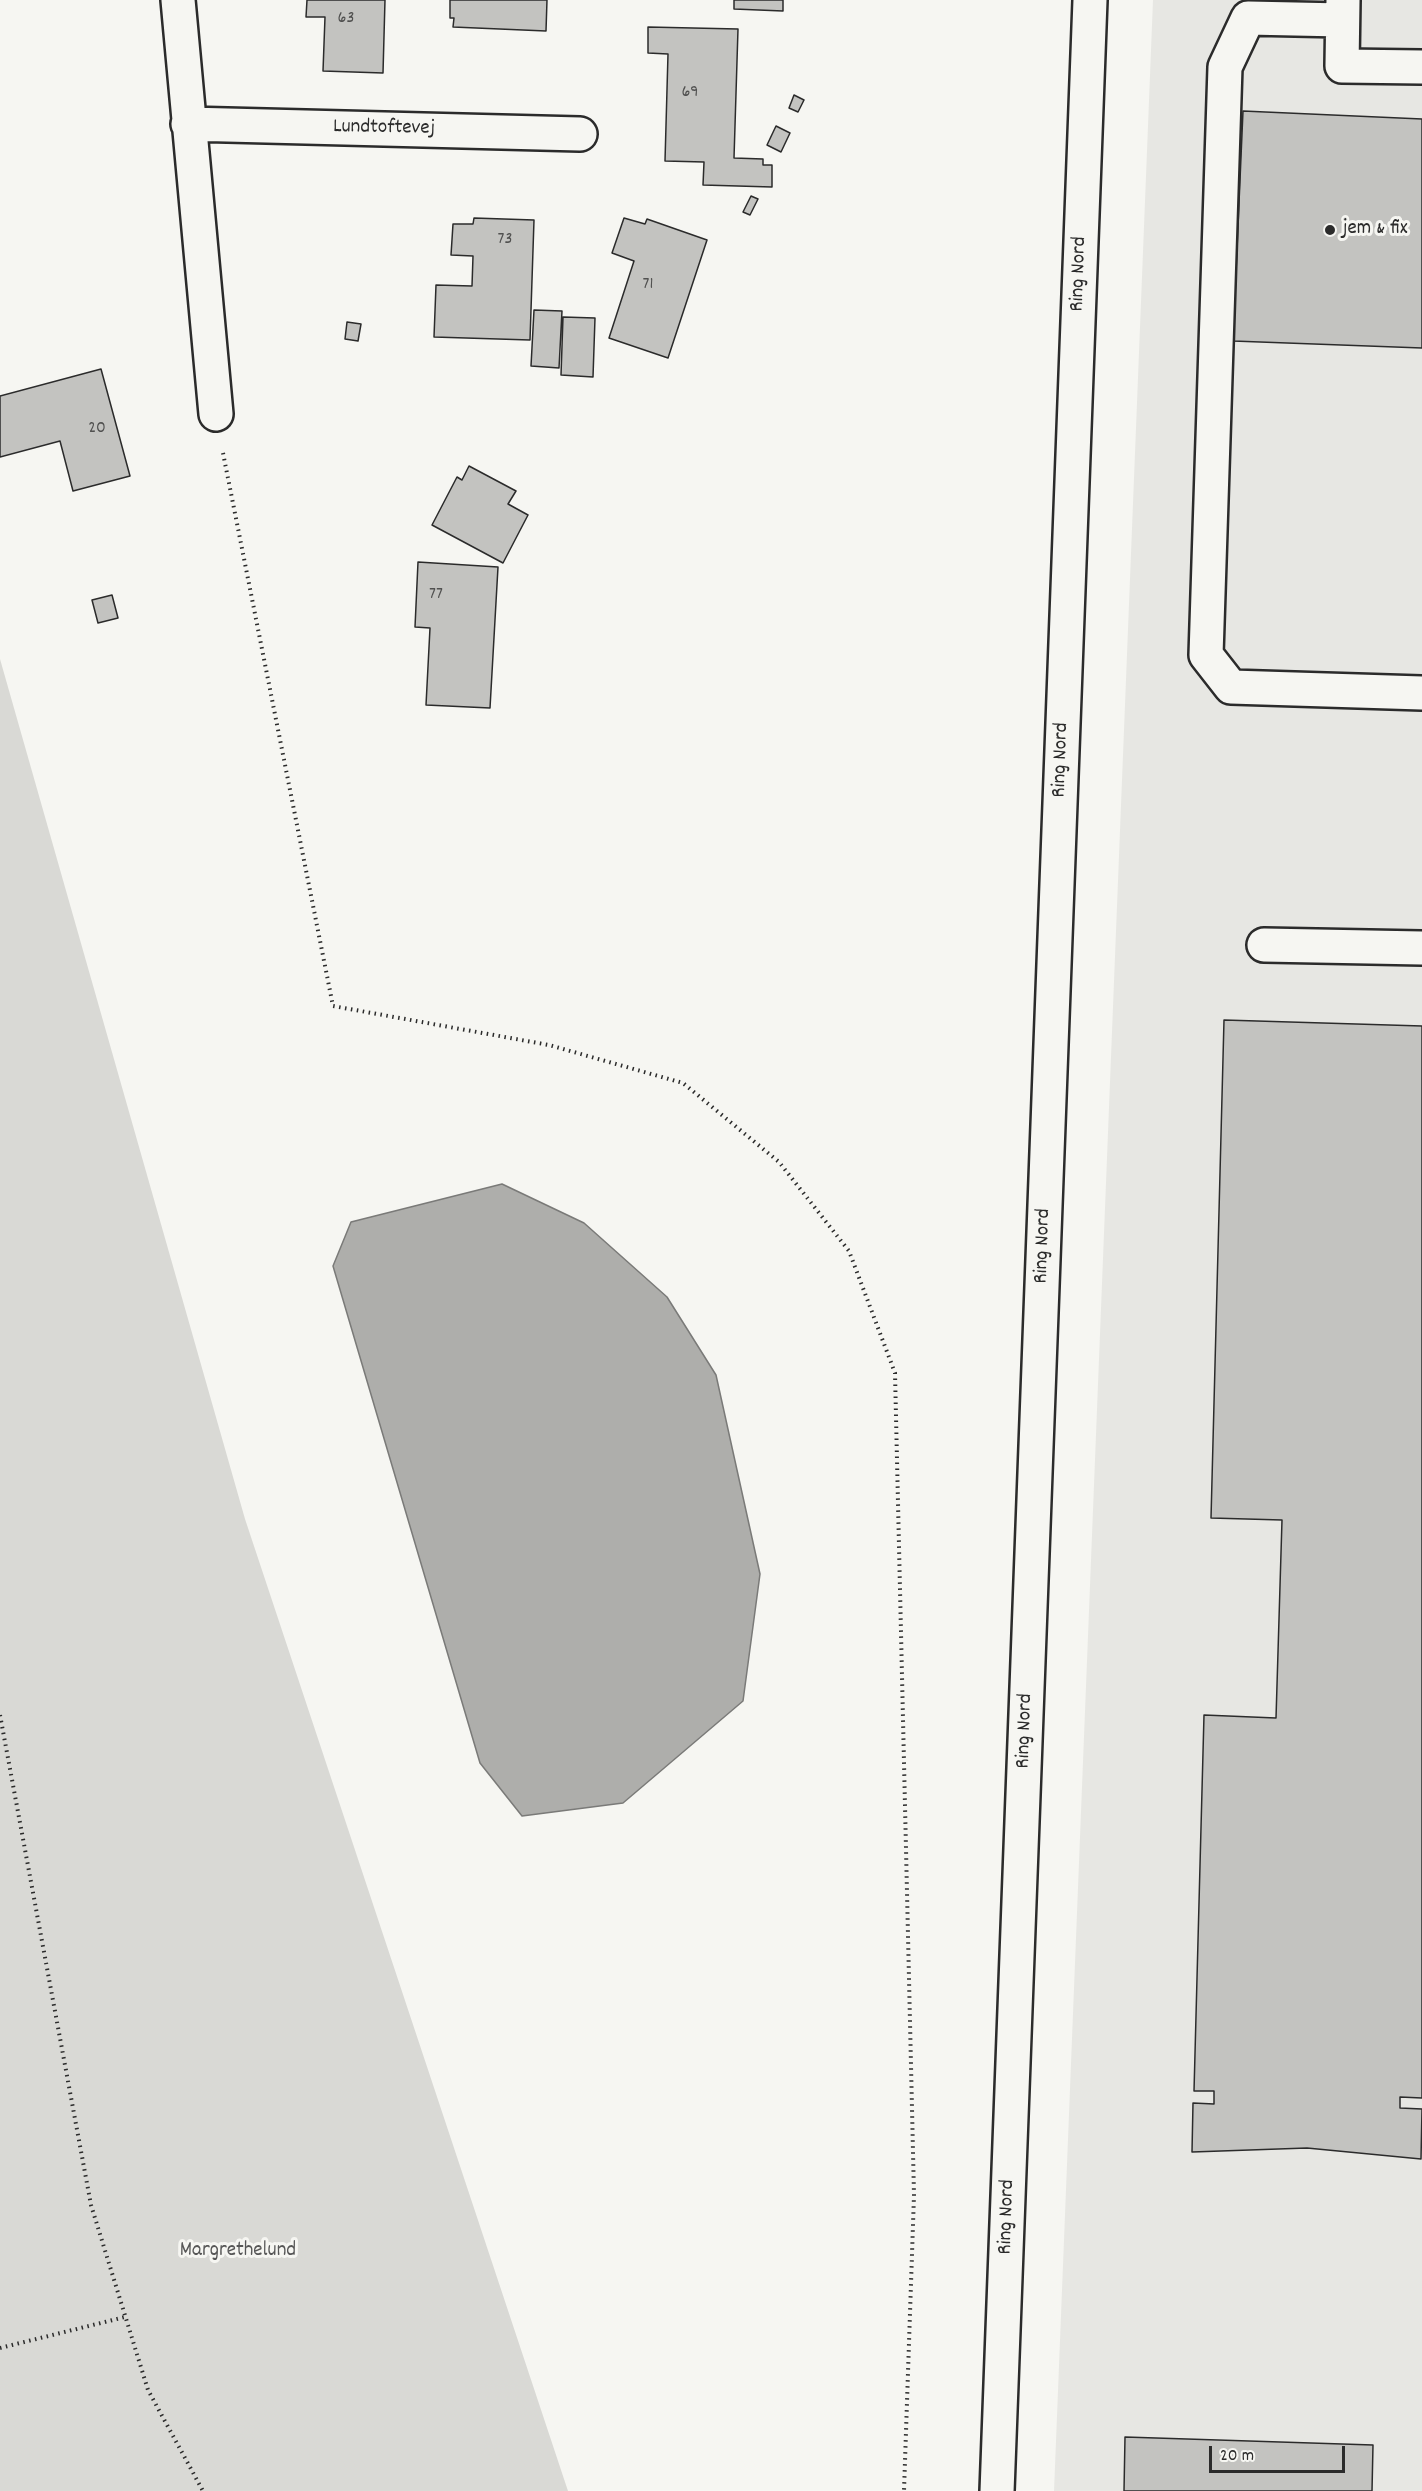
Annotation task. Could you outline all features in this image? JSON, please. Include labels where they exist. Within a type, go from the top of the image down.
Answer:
[{"type":"main road","points":[[178,0],[216,414]]},
{"type":"main road","name":"Ring Nord","points":[[997,2491],[1090,0]]},
{"type":"main road","points":[[1422,67],[1342,66],[1343,10],[1248,18],[1225,67],[1206,655],[1231,687],[1422,693]]},
{"type":"main road","name":"Lundtoftevej","points":[[188,124],[580,134]]},
{"type":"main road","points":[[1264,945],[1422,948]]},
{"type":"path","points":[[216,414],[333,1006],[549,1045],[683,1083],[779,1162],[849,1251],[896,1373],[914,2195],[904,2491]]},
{"type":"path","points":[[0,1715],[91,2205],[148,2390],[204,2491]]},
{"type":"path","points":[[0,2348],[125,2317]]},
{"type":"shaded area","points":[[1153,0],[1422,0],[1422,2491],[1054,2491]]},
{"type":"shaded area","points":[[502,1184],[584,1223],[667,1297],[716,1375],[760,1574],[743,1701],[623,1803],[522,1816],[480,1763],[333,1266],[351,1222]]},
{"type":"green space","name":"Margrethelund","points":[[0,659],[245,1519],[568,2491],[0,2491]]},
{"type":"building","points":[[307,0],[385,0],[383,73],[323,71],[325,17],[306,17]]},
{"type":"building","points":[[450,0],[547,0],[546,31],[453,27],[454,18],[450,18]]},
{"type":"building","points":[[734,0],[783,0],[783,11],[734,9]]},
{"type":"building","points":[[648,27],[738,29],[734,158],[763,159],[763,165],[772,165],[772,187],[703,185],[704,162],[665,161],[668,54],[648,53]]},
{"type":"building","points":[[794,95],[804,100],[798,112],[789,108]]},
{"type":"building","name":"jem & fix","points":[[1243,111],[1422,119],[1422,348],[1233,341]]},
{"type":"building","points":[[776,126],[790,133],[781,152],[767,145]]},
{"type":"building","points":[[751,196],[758,199],[750,215],[743,212]]},
{"type":"building","points":[[474,218],[534,220],[530,340],[434,337],[436,285],[472,286],[473,256],[451,255],[453,224],[473,224]]},
{"type":"building","points":[[624,218],[645,224],[647,219],[707,240],[668,358],[609,338],[634,261],[612,253]]},
{"type":"building","points":[[534,310],[562,311],[559,368],[531,366]]},
{"type":"building","points":[[563,317],[595,318],[593,377],[561,375]]},
{"type":"building","points":[[347,322],[361,324],[358,341],[345,339]]},
{"type":"building","points":[[101,369],[130,476],[73,491],[60,441],[0,457],[0,396]]},
{"type":"building","points":[[469,466],[516,491],[508,504],[528,515],[503,563],[432,525],[457,477],[462,480]]},
{"type":"building","points":[[418,562],[498,567],[490,708],[426,705],[430,628],[415,627]]},
{"type":"building","points":[[112,595],[118,618],[98,623],[92,600]]},
{"type":"building","points":[[1224,1020],[1422,1026],[1422,2098],[1400,2097],[1400,2108],[1422,2109],[1421,2159],[1307,2148],[1192,2152],[1193,2103],[1214,2104],[1214,2091],[1194,2091],[1204,1715],[1276,1718],[1282,1520],[1211,1518]]},
{"type":"building","points":[[1125,2437],[1373,2445],[1372,2491],[1124,2491]]},
{"type":"place","name":"jem & fix","points":[[1330,230]]}]
